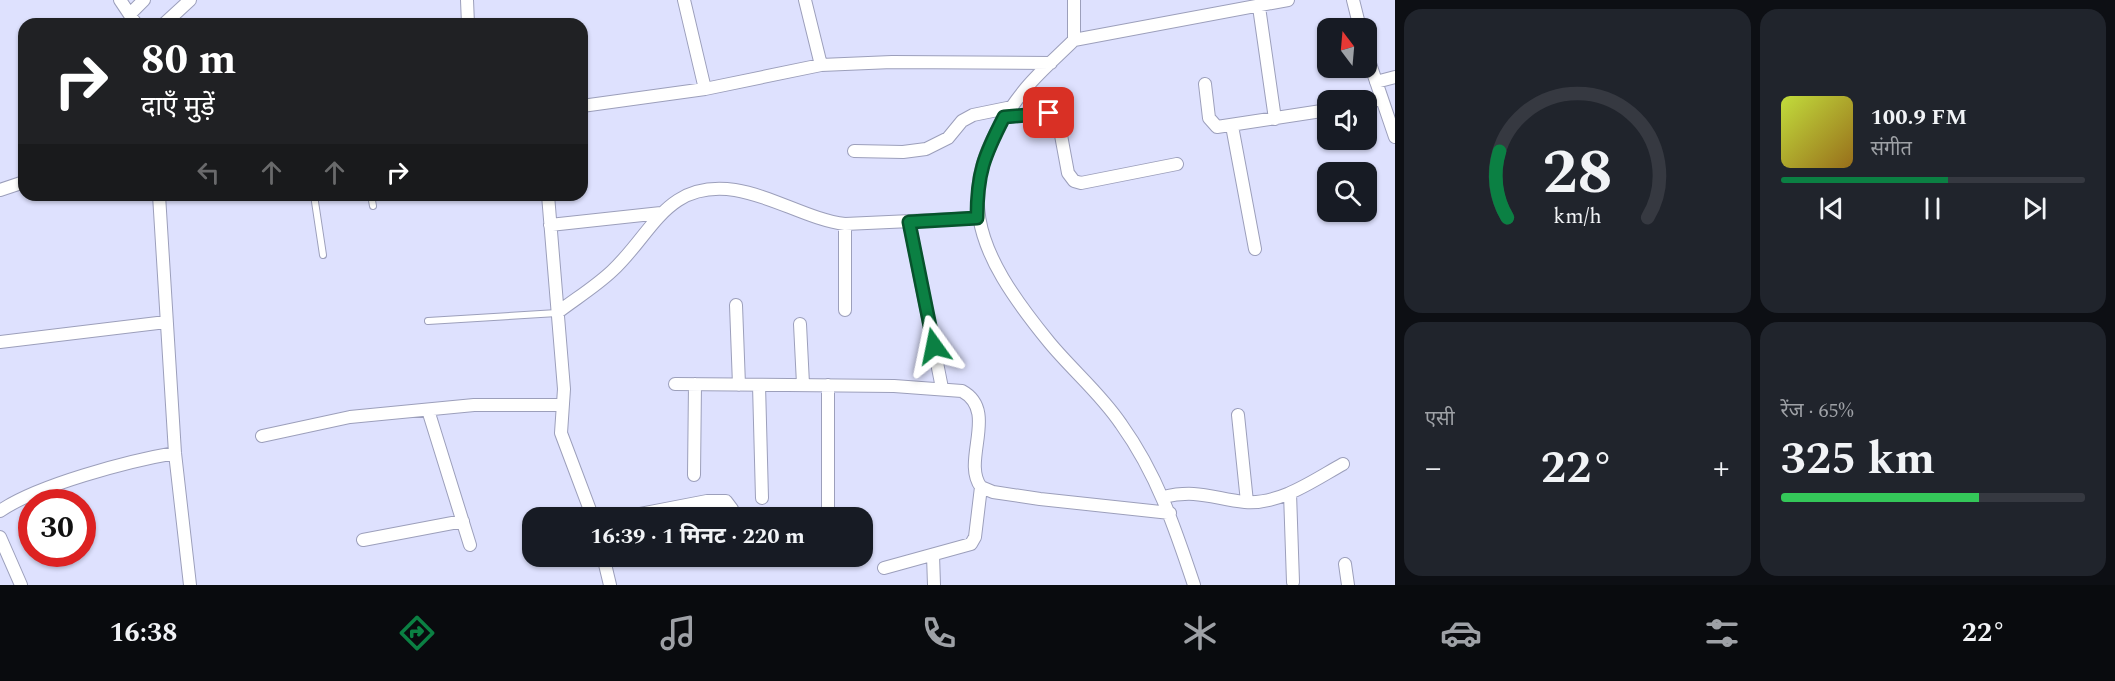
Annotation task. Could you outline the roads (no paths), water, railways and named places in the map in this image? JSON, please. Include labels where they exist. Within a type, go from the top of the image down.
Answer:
[{"type":"street","points":[[120,0],[132,18]]},
{"type":"street","points":[[134,18],[144,0]]},
{"type":"street","points":[[170,18],[190,0]]},
{"type":"street","points":[[467,0],[468,18]]},
{"type":"street","points":[[684,0],[705,89]]},
{"type":"street","points":[[805,0],[820,65]]},
{"type":"street","points":[[1074,0],[1074,40]]},
{"type":"street","points":[[1194,585],[1163,497],[1121,423],[1049,342],[1015,295],[987,248],[977,218],[977,186],[982,160],[1008,112],[1027,86],[1074,40],[1288,0]]},
{"type":"street","points":[[1353,0],[1358,18]]},
{"type":"street","points":[[1259,7],[1275,119]]},
{"type":"street","points":[[588,105],[705,89],[820,65],[892,62],[1051,63]]},
{"type":"street","points":[[1376,82],[1395,77]]},
{"type":"street","points":[[1375,78],[1395,137]]},
{"type":"street","points":[[1205,84],[1212,124],[1217,127],[1317,112]]},
{"type":"street","points":[[1377,100],[1382,99]]},
{"type":"street","points":[[854,151],[903,152],[926,149],[948,138],[962,121],[973,115],[1008,112],[1055,115],[1059,119],[1068,173],[1074,181],[1081,183],[1177,164]]},
{"type":"street","points":[[1232,126],[1255,249]]},
{"type":"street","points":[[0,190],[18,184]]},
{"type":"street","points":[[557,313],[613,271],[661,213],[686,194],[703,190],[734,190],[781,202],[832,222],[845,224],[977,218]]},
{"type":"street","points":[[159,201],[175,453],[190,585]]},
{"type":"street","points":[[548,201],[564,389],[561,405],[561,433],[589,507]]},
{"type":"street","points":[[550,225],[661,213]]},
{"type":"street","points":[[909,222],[942,388]]},
{"type":"street","points":[[845,224],[845,310]]},
{"type":"street","points":[[736,305],[739,385]]},
{"type":"street","points":[[0,342],[166,322]]},
{"type":"street","points":[[800,324],[803,384]]},
{"type":"street","points":[[675,384],[803,384],[942,388],[969,395],[977,409],[979,439],[976,476],[981,487],[975,537],[971,544],[884,567]]},
{"type":"street","points":[[694,384],[694,475]]},
{"type":"street","points":[[759,385],[762,498]]},
{"type":"street","points":[[828,385],[828,507]]},
{"type":"street","points":[[262,436],[350,417],[474,405],[561,405]]},
{"type":"street","points":[[428,410],[470,545]]},
{"type":"street","points":[[1238,415],[1247,502]]},
{"type":"street","points":[[0,511],[13,502],[82,477],[175,453]]},
{"type":"street","points":[[1163,497],[1190,492],[1247,502],[1290,493],[1343,464]]},
{"type":"street","points":[[981,487],[993,492],[1040,499],[1170,513]]},
{"type":"street","points":[[1290,493],[1293,582]]},
{"type":"street","points":[[676,507],[707,501],[726,501],[730,507]]},
{"type":"street","points":[[363,540],[463,521]]},
{"type":"street","points":[[0,537],[21,585]]},
{"type":"street","points":[[933,555],[934,585]]},
{"type":"street","points":[[1345,564],[1348,585]]},
{"type":"street","points":[[606,567],[610,585]]},
{"type":"lane","points":[[315,201],[323,255]]},
{"type":"lane","points":[[372,201],[373,206]]},
{"type":"lane","points":[[428,321],[557,313]]}]
